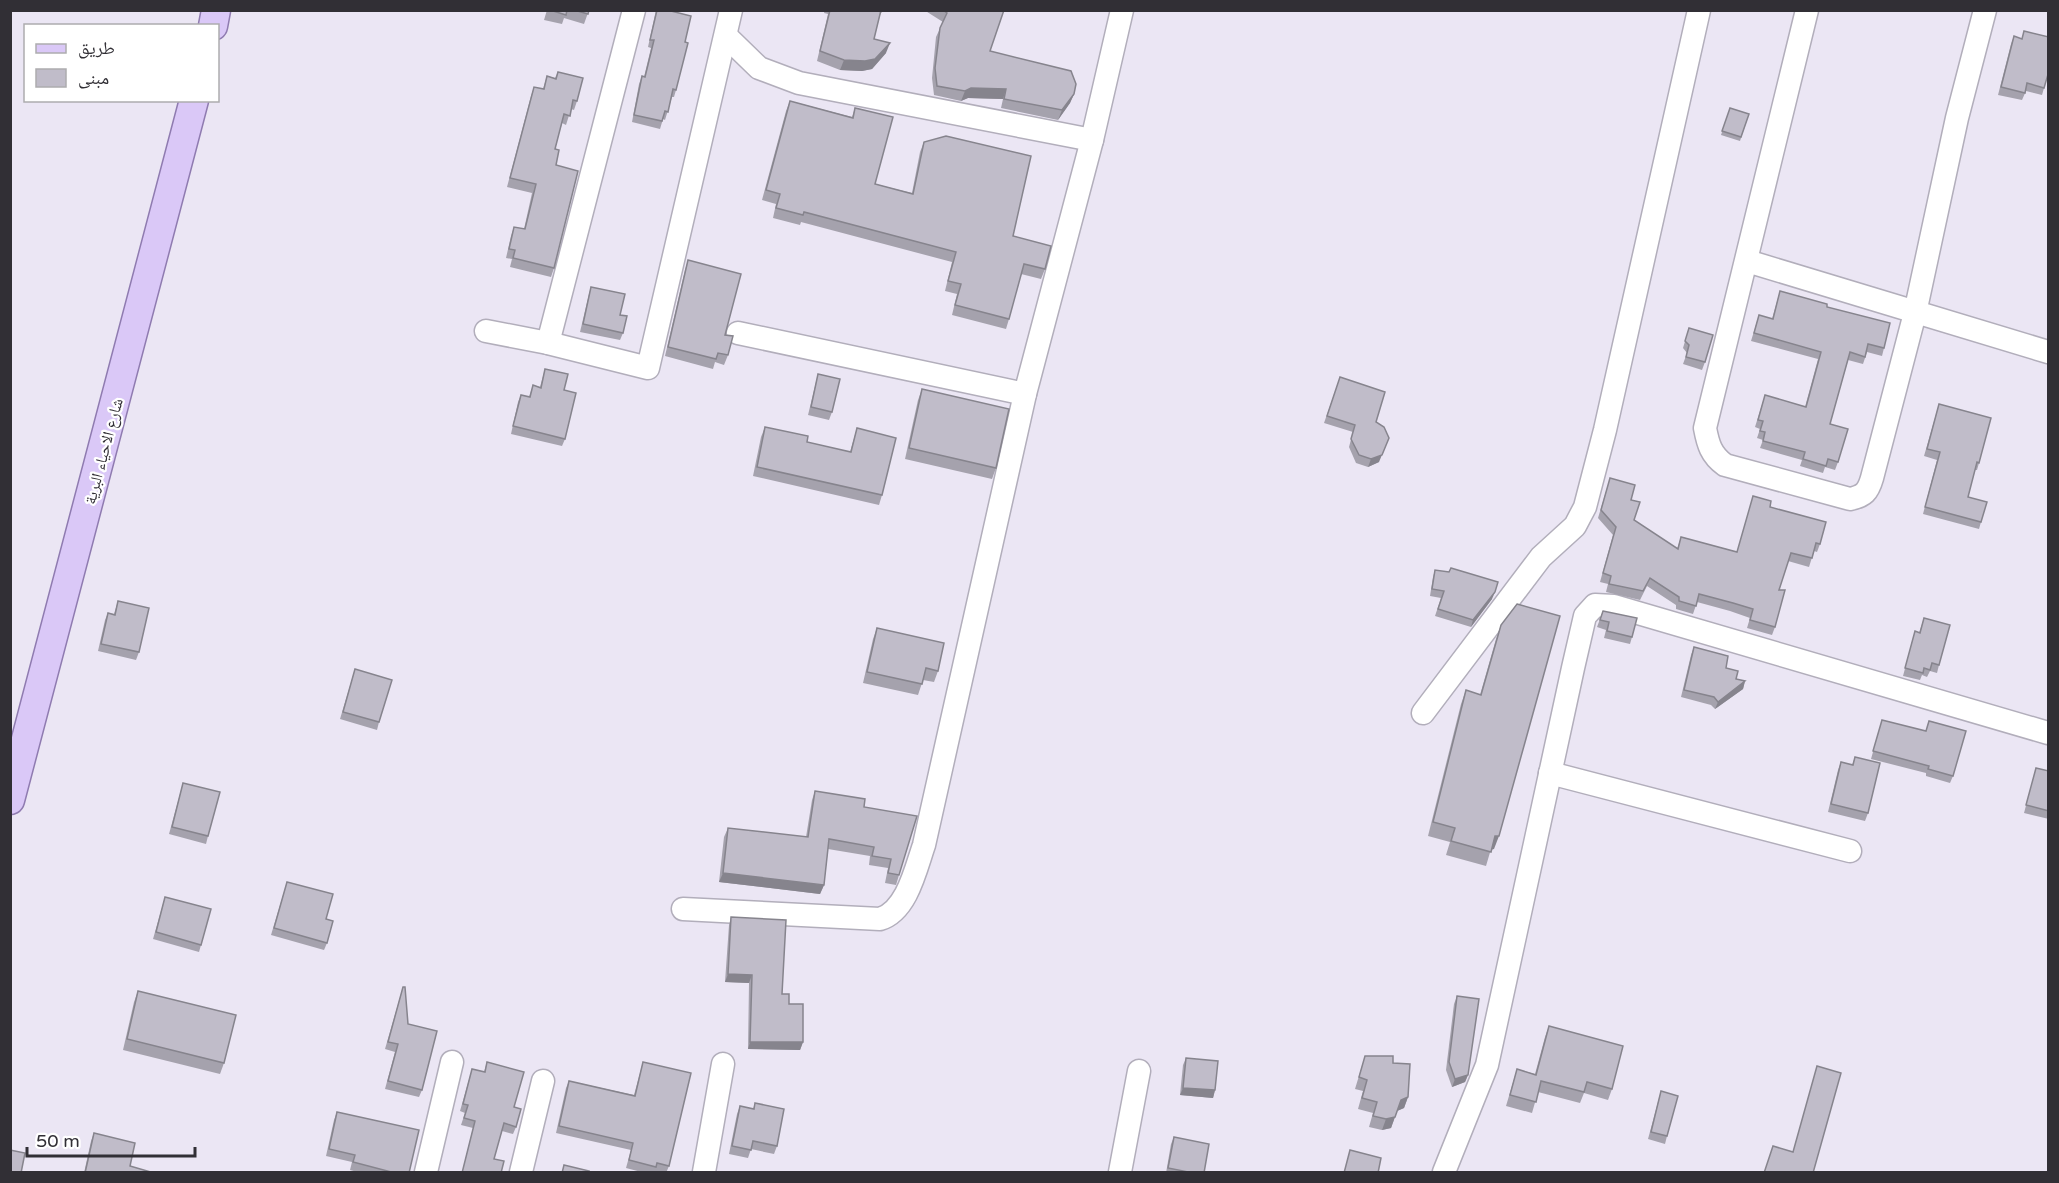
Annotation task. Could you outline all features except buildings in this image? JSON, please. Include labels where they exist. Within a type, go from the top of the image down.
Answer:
[{"type":"main road","name":"شارع الاحياء البرية","points":[[10,800],[193,102]]},
{"type":"street","points":[[548,343],[634,10]]},
{"type":"street","points":[[486,331],[548,343],[648,368],[731,10]]},
{"type":"street","points":[[684,909],[880,919],[893,911],[909,887],[924,844],[1025,394],[1092,140],[1122,10]]},
{"type":"street","points":[[1423,712],[1541,557],[1575,526],[1585,507],[1605,430],[1699,10]]},
{"type":"street","points":[[1806,10],[1705,428],[1708,445],[1716,458],[1725,465],[1850,499],[1862,497],[1872,478],[1915,312],[1957,118],[1985,10]]},
{"type":"street","points":[[726,36],[759,68],[799,83],[1092,140]]},
{"type":"street","points":[[1747,261],[2049,352]]},
{"type":"street","points":[[738,333],[1025,394]]},
{"type":"street","points":[[1444,1173],[1487,1065],[1586,616],[1594,605],[1614,606],[2049,733]]},
{"type":"street","points":[[1550,773],[1850,851]]},
{"type":"street","points":[[426,1173],[453,1062]]},
{"type":"street","points":[[704,1173],[723,1064]]},
{"type":"street","points":[[1120,1173],[1139,1071]]},
{"type":"street","points":[[521,1173],[543,1081]]}]
